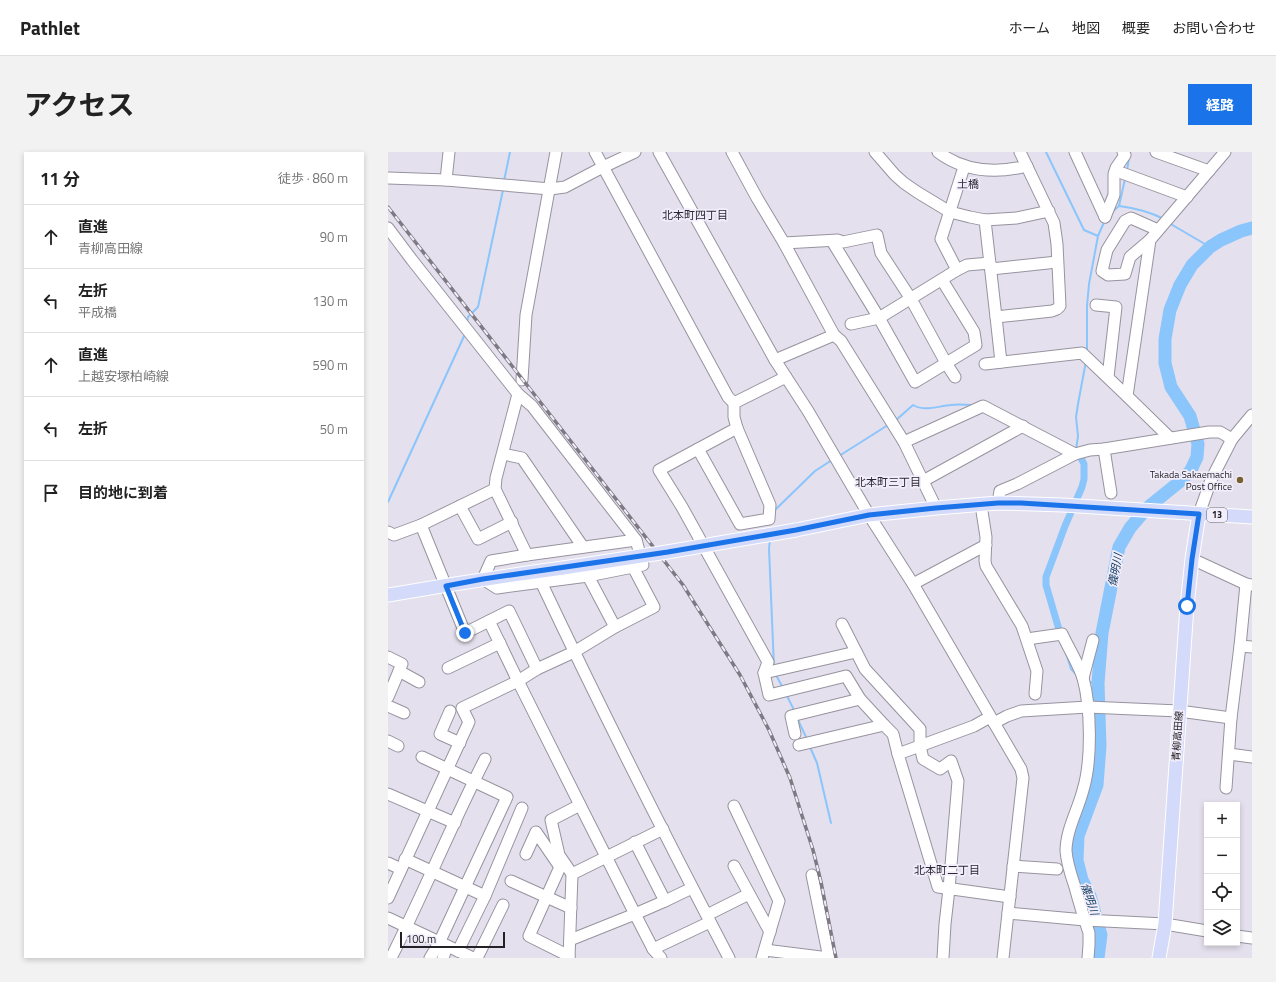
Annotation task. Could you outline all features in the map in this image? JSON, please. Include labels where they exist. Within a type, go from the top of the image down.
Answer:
[{"type":"main road","name":"13","points":[[388,595],[483,579],[668,552],[796,530],[869,515],[936,508],[998,503],[1252,517]]},
{"type":"main road","name":"青柳高田線","points":[[1159,958],[1165,924],[1179,711],[1192,559],[1199,514]]},
{"type":"street","points":[[446,180],[449,152]]},
{"type":"street","points":[[522,380],[526,314],[556,152]]},
{"type":"street","points":[[595,152],[728,397],[734,402]]},
{"type":"street","points":[[388,178],[446,180],[550,189],[565,188],[603,167],[635,152]]},
{"type":"street","points":[[659,152],[775,360],[808,411],[869,515],[913,584],[1021,769],[1023,778],[1003,958]]},
{"type":"street","points":[[732,152],[834,334],[841,341],[904,442],[936,508]]},
{"type":"street","points":[[875,152],[884,164],[904,183],[950,212],[986,220],[1017,218],[1049,211]]},
{"type":"street","points":[[938,152],[964,167],[992,172],[1027,166]]},
{"type":"street","points":[[996,317],[1052,311],[1060,306],[1054,223],[1020,152]]},
{"type":"street","points":[[1075,152],[1105,217],[1114,195],[1114,174],[1125,153]]},
{"type":"street","points":[[1156,152],[1209,170]]},
{"type":"street","points":[[1158,230],[1131,218],[1125,221],[1107,250],[1102,271],[1108,275],[1125,274],[1130,257],[1150,240],[1225,152]]},
{"type":"street","points":[[957,270],[941,239],[964,167]]},
{"type":"street","points":[[1122,173],[1187,197]]},
{"type":"street","points":[[986,220],[1001,362]]},
{"type":"street","points":[[388,228],[518,394],[532,406],[636,540],[643,566],[588,576],[497,588],[483,579],[491,562],[528,555],[636,540]]},
{"type":"street","points":[[784,243],[838,240],[843,242],[877,235],[881,253],[910,299],[955,377]]},
{"type":"street","points":[[1127,396],[1150,240]]},
{"type":"street","points":[[832,241],[879,318],[915,382],[976,345],[974,332],[942,280]]},
{"type":"street","points":[[851,324],[879,318],[967,265],[990,266],[1057,262]]},
{"type":"street","points":[[1096,305],[1116,307],[1108,377]]},
{"type":"street","points":[[775,360],[834,334]]},
{"type":"street","points":[[985,364],[1082,353],[1170,438]]},
{"type":"street","points":[[734,402],[786,377]]},
{"type":"street","points":[[518,394],[496,478],[495,489],[528,555]]},
{"type":"street","points":[[698,449],[740,524],[769,519],[770,505],[734,417],[734,402]]},
{"type":"street","points":[[904,442],[983,406],[1075,454]]},
{"type":"street","points":[[1199,514],[1211,480],[1232,439],[1252,415]]},
{"type":"street","points":[[923,481],[1023,426]]},
{"type":"street","points":[[738,428],[659,470],[682,507],[768,662],[764,673],[769,695],[846,676],[860,699],[893,734],[938,887],[1010,897]]},
{"type":"street","points":[[998,503],[1000,492],[1075,454],[1090,450],[1209,432],[1220,432],[1232,439]]},
{"type":"street","points":[[1104,449],[1111,493]]},
{"type":"street","points":[[503,454],[522,458],[583,547]]},
{"type":"street","points":[[388,532],[394,535],[495,489]]},
{"type":"street","points":[[981,505],[986,545],[986,566],[1022,626],[1027,639],[1037,671],[1035,694]]},
{"type":"street","points":[[460,506],[478,539],[512,522]]},
{"type":"street","points":[[421,524],[465,633],[509,611],[537,669]]},
{"type":"street","points":[[913,584],[986,545]]},
{"type":"street","points":[[1192,559],[1249,584],[1231,718],[1226,788]]},
{"type":"street","points":[[388,898],[469,722],[462,708],[518,681],[537,669],[574,652],[615,627],[654,607],[633,567]]},
{"type":"street","points":[[588,576],[615,627]]},
{"type":"street","points":[[541,582],[574,652],[692,888],[729,958]]},
{"type":"street","points":[[489,621],[653,949],[661,958]]},
{"type":"street","points":[[842,624],[866,669],[920,729],[920,746],[923,758],[940,769],[951,761],[958,781],[943,958]]},
{"type":"street","points":[[1027,639],[1062,634],[1083,678],[1090,707],[1089,745],[1084,790],[1076,811],[1066,851],[1068,864],[1087,920],[1089,933],[1088,958]]},
{"type":"street","points":[[1083,678],[1092,640]]},
{"type":"street","points":[[448,668],[500,643]]},
{"type":"street","points":[[1240,646],[1252,648]]},
{"type":"street","points":[[764,673],[856,652]]},
{"type":"street","points":[[388,657],[402,664],[389,693]]},
{"type":"street","points":[[399,672],[419,682]]},
{"type":"street","points":[[795,734],[790,716],[860,699]]},
{"type":"street","points":[[388,706],[404,713]]},
{"type":"street","points":[[898,754],[974,726],[1021,711],[1090,707],[1179,711],[1231,718]]},
{"type":"street","points":[[450,711],[440,734],[460,743]]},
{"type":"street","points":[[799,745],[884,725]]},
{"type":"street","points":[[1229,754],[1252,756]]},
{"type":"street","points":[[422,757],[507,797],[464,886],[443,944],[443,958]]},
{"type":"street","points":[[391,958],[407,927],[485,759]]},
{"type":"street","points":[[388,794],[455,823]]},
{"type":"street","points":[[526,854],[536,832],[560,867],[529,936],[569,957],[572,874],[560,855],[551,820],[580,805]]},
{"type":"street","points":[[734,806],[780,901],[764,954],[829,958],[812,875]]},
{"type":"street","points":[[458,951],[485,896],[522,808]]},
{"type":"street","points":[[572,874],[663,829]]},
{"type":"street","points":[[635,842],[665,901]]},
{"type":"street","points":[[388,863],[403,864],[432,871],[485,896]]},
{"type":"street","points":[[734,866],[770,932]]},
{"type":"street","points":[[1013,866],[1057,869]]},
{"type":"street","points":[[511,882],[570,908]]},
{"type":"street","points":[[570,940],[636,914],[692,888]]},
{"type":"street","points":[[653,949],[709,919],[749,894]]},
{"type":"street","points":[[388,918],[472,958],[503,905]]},
{"type":"street","points":[[1008,913],[1087,920],[1165,924],[1204,930]]},
{"type":"street","points":[[1240,936],[1252,938]]},
{"type":"street","points":[[430,958],[443,944]]},
{"type":"waterway","points":[[504,181],[510,152]]},
{"type":"waterway","points":[[1046,152],[1084,230],[1098,236]]},
{"type":"waterway","points":[[1127,170],[1130,152]]},
{"type":"waterway","points":[[1112,212],[1119,206],[1125,179]]},
{"type":"waterway","points":[[467,322],[468,317],[478,307],[503,190]]},
{"type":"waterway","points":[[1119,206],[1153,214],[1164,219]]},
{"type":"waterway","points":[[1087,353],[1087,306],[1089,284],[1098,236],[1105,220]]},
{"type":"waterway","points":[[1169,223],[1210,247]]},
{"type":"waterway","name":"儀明川","points":[[1098,958],[1101,935],[1090,896],[1082,880],[1077,860],[1078,836],[1097,785],[1100,746],[1098,683],[1102,633],[1119,547],[1130,528],[1147,508],[1183,479],[1191,470],[1197,457],[1198,444],[1190,416],[1171,387],[1165,363],[1165,339],[1170,310],[1180,285],[1192,265],[1210,247],[1221,240],[1252,228]]},
{"type":"waterway","points":[[388,502],[465,334]]},
{"type":"waterway","points":[[1076,450],[1078,436],[1076,417],[1086,361]]},
{"type":"waterway","points":[[895,421],[913,405],[922,408],[974,405]]},
{"type":"waterway","points":[[839,456],[888,425]]},
{"type":"waterway","points":[[1060,633],[1046,585],[1046,577],[1065,526],[1082,487],[1084,479],[1084,464],[1080,456]]},
{"type":"waterway","points":[[775,511],[815,471],[832,460]]},
{"type":"waterway","points":[[770,539],[769,549],[774,667]]},
{"type":"waterway","points":[[1066,653],[1071,669],[1077,675]]},
{"type":"waterway","points":[[776,675],[783,688]]},
{"type":"waterway","points":[[1089,682],[1098,683]]},
{"type":"waterway","points":[[786,694],[795,712]]},
{"type":"waterway","points":[[797,718],[807,739]]},
{"type":"waterway","points":[[810,747],[817,763],[831,823]]},
{"type":"railway","points":[[388,207],[683,585],[740,675],[769,730],[790,778],[813,850],[836,958]]},
{"type":"place","name":"Takada Sakaemachi Post Office","points":[[1240,480]]},
{"type":"district","name":"土橋","points":[[968,184]]},
{"type":"district","name":"北本町四丁目","points":[[695,215]]},
{"type":"district","name":"北本町三丁目","points":[[888,482]]},
{"type":"district","name":"北本町二丁目","points":[[947,870]]},
{"type":"route","points":[[465,633],[446,586],[483,579],[668,552],[796,530],[869,515],[998,503],[1021,503],[1199,514],[1187,606]]}]
